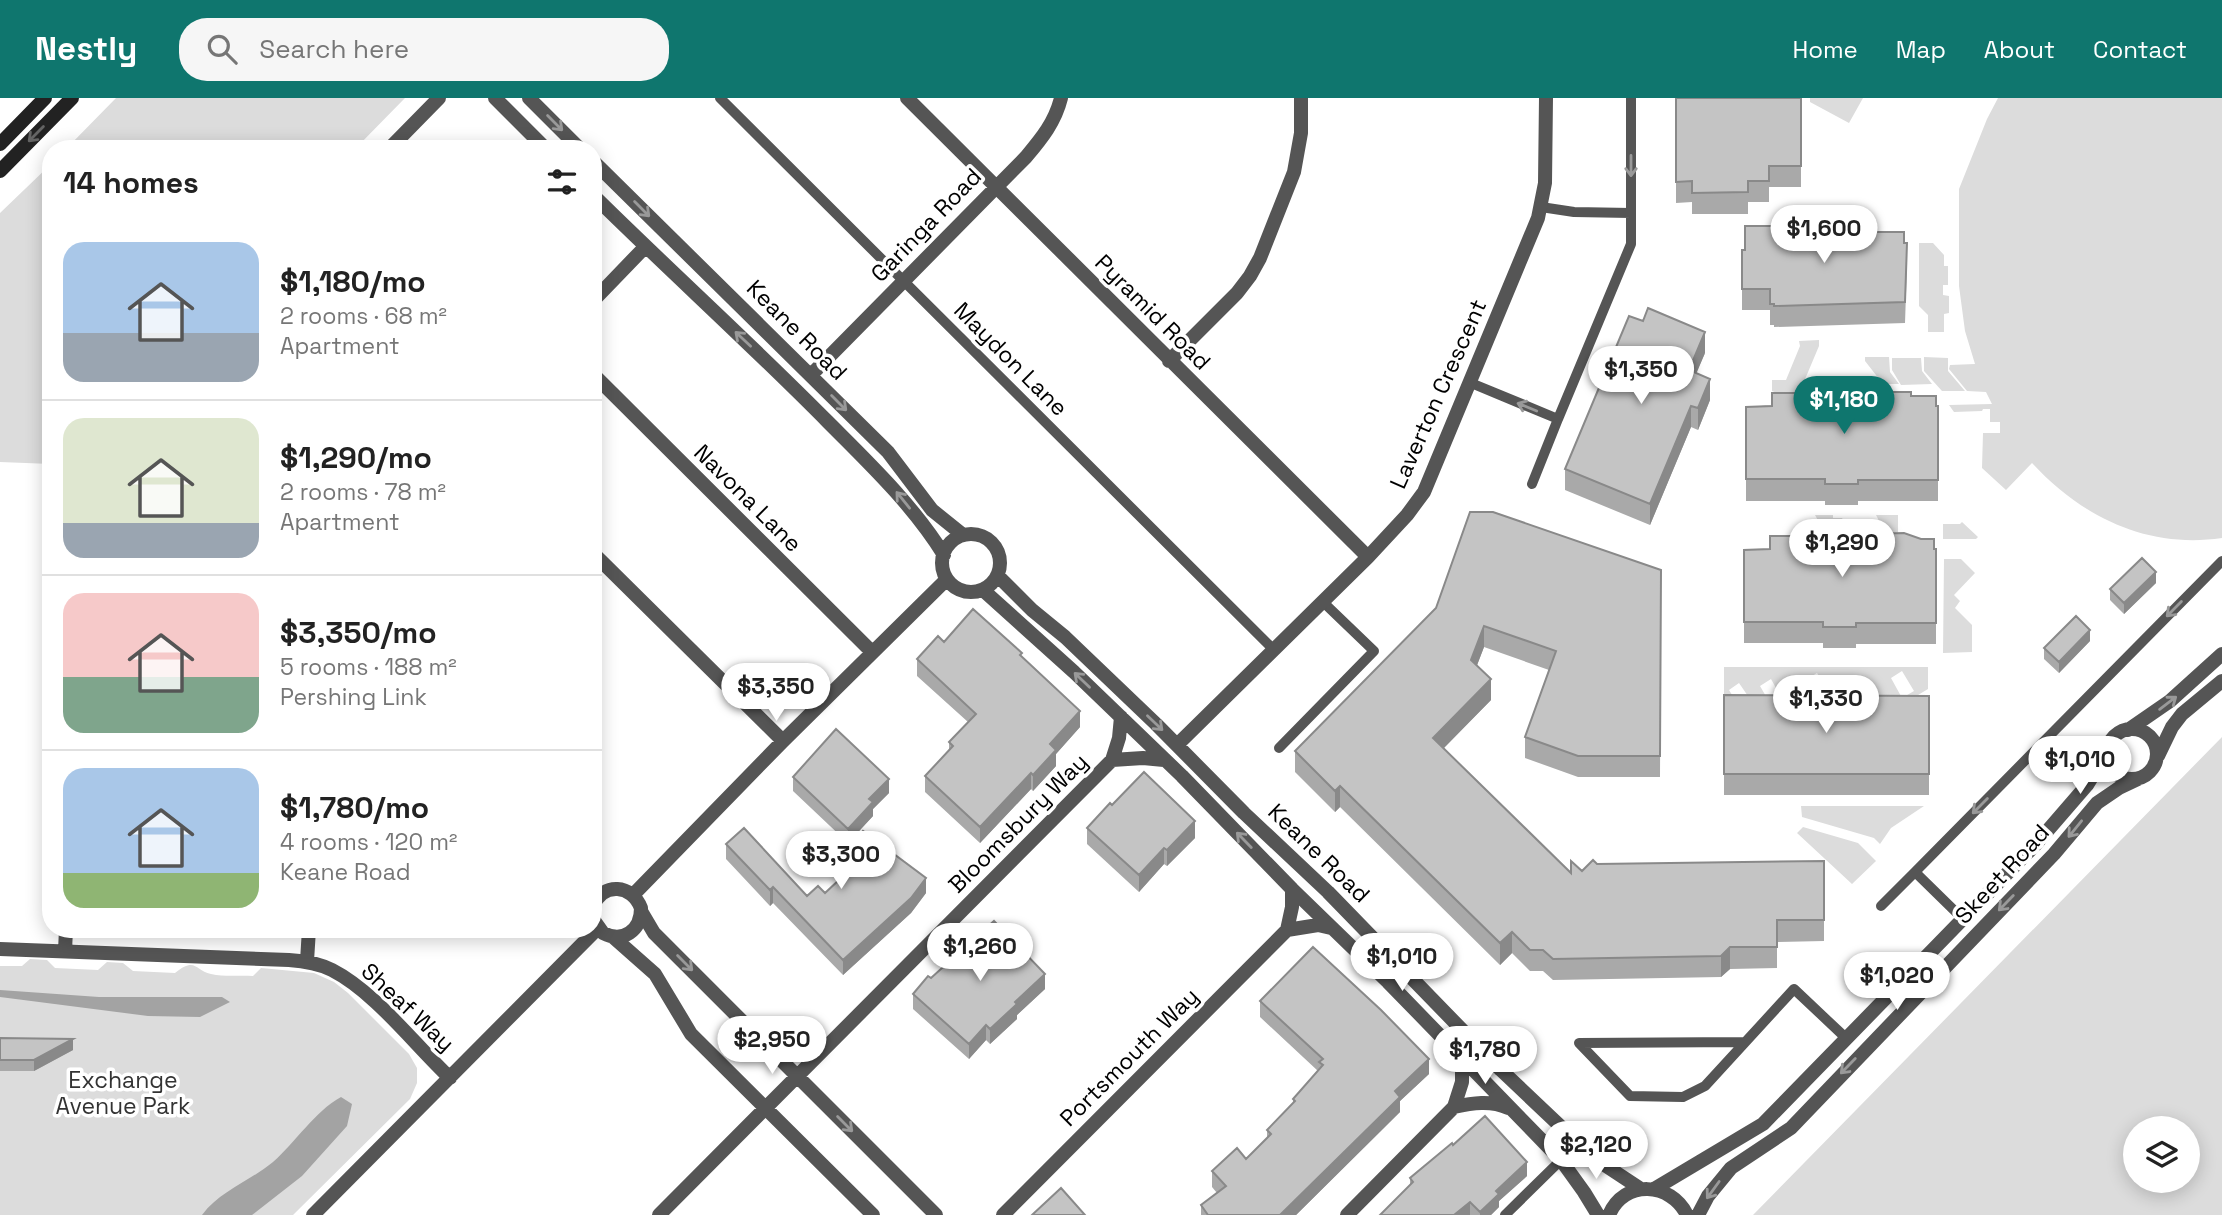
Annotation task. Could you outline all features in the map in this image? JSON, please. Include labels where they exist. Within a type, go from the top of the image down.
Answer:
[{"type":"street","points":[[0,144],[45,98]]},
{"type":"street","points":[[0,171],[72,98]]},
{"type":"street","points":[[397,140],[439,98]]},
{"type":"street","points":[[495,98],[537,140]]},
{"type":"street","points":[[529,98],[571,140]]},
{"type":"street","name":"Pyramid Road","points":[[907,98],[1368,557]]},
{"type":"street","name":"Garinga Road","points":[[811,375],[1045,135],[1056,117],[1061,98]]},
{"type":"street","points":[[1169,361],[1237,293],[1260,258],[1294,172],[1301,133],[1301,98]]},
{"type":"street","name":"Laverton Crescent","points":[[1177,745],[1368,557],[1407,515],[1424,492],[1534,230],[1545,183],[1546,98]]},
{"type":"street","name":"Keane Road","points":[[602,170],[888,452],[932,510],[963,536],[982,536],[992,542],[1000,558],[998,576],[1328,892],[1501,1070],[1594,1158],[1648,1189],[1662,1191],[1676,1199],[1687,1215]]},
{"type":"street","name":"Keane Road","points":[[602,204],[888,482],[933,537],[944,555],[942,566],[947,579],[962,591],[983,590],[1121,717],[1388,982],[1561,1160],[1598,1215]]},
{"type":"street","points":[[602,291],[645,247]]},
{"type":"street","name":"Navona Lane","points":[[602,383],[872,652]]},
{"type":"street","points":[[944,555],[949,545],[963,536]]},
{"type":"street","points":[[602,562],[783,741]]},
{"type":"street","points":[[983,590],[998,576]]},
{"type":"street","points":[[633,895],[783,741],[947,579]]},
{"type":"street","points":[[2222,654],[2170,701],[2117,735],[2108,751],[2109,763],[2116,773],[2126,779],[2138,779],[2151,771],[2172,727],[2182,714],[2222,681]]},
{"type":"street","name":"Bloomsbury Way","points":[[659,1215],[1112,761],[1119,738],[1121,717]]},
{"type":"street","points":[[2128,730],[2150,736],[2156,746],[2157,757]]},
{"type":"street","name":"Skeet Road","points":[[1609,1215],[1619,1199],[1629,1193],[1648,1189],[1763,1124],[2036,844],[2087,785],[2108,751]]},
{"type":"street","name":"Bloomsbury Way","points":[[1112,761],[1152,758],[1165,761]]},
{"type":"street","name":"Skeet Road","points":[[1698,1215],[1723,1176],[1740,1161],[1791,1128],[2054,854],[2097,803],[2138,779]]},
{"type":"street","points":[[602,892],[619,888],[633,895],[654,933],[936,1215]]},
{"type":"street","points":[[1292,889],[1292,907],[1287,930],[1318,925],[1331,928]]},
{"type":"street","points":[[612,936],[626,935],[634,929],[640,921],[641,911]]},
{"type":"street","points":[[602,928],[655,974],[691,1034],[873,1215]]},
{"type":"street","name":"Portsmouth Way","points":[[1003,1215],[1287,930]]},
{"type":"street","points":[[65,951],[66,938]]},
{"type":"street","points":[[307,961],[308,938]]},
{"type":"street","points":[[313,1215],[450,1078],[583,938]]},
{"type":"street","name":"Sheaf Way","points":[[0,948],[307,961],[333,970],[368,995],[450,1078]]},
{"type":"street","points":[[1347,1215],[1454,1107],[1462,1082],[1462,1059]]},
{"type":"street","points":[[1454,1107],[1482,1103],[1503,1105],[1510,1109]]},
{"type":"lane","name":"Maydon Lane","points":[[720,98],[1273,649]]},
{"type":"lane","points":[[1532,484],[1629,252],[1631,98]]},
{"type":"lane","points":[[1541,207],[1574,212],[1631,213]]},
{"type":"lane","points":[[1471,383],[1558,419]]},
{"type":"lane","points":[[1881,906],[2222,561]]},
{"type":"lane","points":[[1279,748],[1374,651],[1322,602]]},
{"type":"lane","points":[[1915,872],[1964,919]]},
{"type":"lane","points":[[1745,1042],[1579,1044],[1629,1096],[1682,1097],[1705,1086],[1794,989],[1847,1039]]},
{"type":"lane","points":[[1505,1215],[1561,1160]]},
{"type":"green space","points":[[116,98],[405,98],[364,140],[75,140]]},
{"type":"green space","points":[[1810,98],[1863,98],[1849,123],[1810,102]]},
{"type":"green space","points":[[1998,98],[2222,98],[2222,538],[2168,539],[2118,525],[2072,499],[2032,463],[2006,490],[1982,468],[1983,433],[2000,433],[2000,422],[1990,422],[1990,409],[1954,412],[1949,405],[1992,404],[1986,392],[1967,391],[1949,369],[1950,365],[1975,364],[1965,331],[1959,286],[1959,189]]},
{"type":"green space","points":[[42,173],[42,464],[0,462],[0,213]]},
{"type":"green space","points":[[1919,243],[1933,243],[1944,255],[1944,266],[1948,266],[1948,285],[1943,285],[1943,295],[1949,296],[1949,313],[1944,314],[1944,332],[1928,332],[1928,315],[1919,306]]},
{"type":"green space","points":[[1819,340],[1803,384],[1804,400],[1794,400],[1772,391],[1772,380],[1786,380],[1800,346],[1799,341]]},
{"type":"green space","points":[[1865,357],[1889,357],[1890,372],[1899,384],[1883,384],[1865,361]]},
{"type":"green space","points":[[1924,357],[1948,358],[1948,371],[1965,391],[1942,391],[1924,371]]},
{"type":"green space","points":[[1892,358],[1921,358],[1922,371],[1932,384],[1901,385],[1892,370]]},
{"type":"green space","points":[[1815,515],[1842,518],[1861,550],[1834,550]]},
{"type":"green space","points":[[1876,515],[1898,515],[1898,550],[1894,550]]},
{"type":"green space","points":[[1962,522],[1978,537],[1976,539],[1943,539],[1943,524]]},
{"type":"green space","points":[[1944,559],[1961,559],[1975,573],[1954,595],[1960,601],[1955,608],[1972,625],[1972,652],[1943,653]]},
{"type":"green space","points":[[1724,667],[1928,667],[1928,689],[1918,695],[1929,715],[1812,715],[1724,715]],"holes":[[[1902,671],[1914,691],[1902,698],[1891,678]],[[1817,673],[1830,693],[1819,699],[1807,679]],[[1771,679],[1782,699],[1771,705],[1760,686]],[[1858,681],[1870,701],[1859,707],[1847,688]],[[1739,683],[1752,702],[1741,709],[1729,690]],[[1811,688],[1823,708],[1812,715],[1800,695]]]},
{"type":"green space","points":[[2222,737],[2222,1215],[1753,1215]]},
{"type":"green space","points":[[1801,806],[1924,806],[1891,828],[1880,844],[1874,838],[1802,817]]},
{"type":"green space","points":[[1803,827],[1858,843],[1876,861],[1852,884],[1797,833]]},
{"type":"green space","name":"Exchange Avenue Park","points":[[30,959],[47,960],[55,968],[98,970],[107,962],[123,963],[133,971],[175,973],[191,965],[211,974],[221,975],[253,976],[261,968],[314,973],[334,982],[348,993],[409,1054],[417,1068],[417,1083],[410,1099],[293,1215],[0,1215],[0,966],[22,966]]},
{"type":"shaded area","points":[[0,990],[99,997],[222,997],[230,1002],[200,1017],[148,1016],[0,997]]},
{"type":"shaded area","points":[[341,1097],[352,1104],[347,1126],[302,1176],[252,1215],[202,1215],[217,1199],[273,1162],[322,1111]]},
{"type":"building","points":[[1676,98],[1801,98],[1801,166],[1769,166],[1769,181],[1748,181],[1748,192],[1692,193],[1692,181],[1676,182]]},
{"type":"building","points":[[1788,220],[1808,220],[1808,232],[1904,232],[1904,243],[1907,243],[1905,302],[1774,306],[1770,304],[1770,289],[1742,289],[1745,226],[1788,226]]},
{"type":"building","points":[[1648,308],[1705,332],[1689,370],[1710,379],[1698,408],[1691,406],[1650,504],[1565,469],[1629,316],[1643,321]]},
{"type":"building","points":[[1809,385],[1872,385],[1872,392],[1911,392],[1911,396],[1936,396],[1938,480],[1858,480],[1858,484],[1825,484],[1825,479],[1746,479],[1746,407],[1772,406],[1772,393],[1809,393]]},
{"type":"building","points":[[1470,512],[1493,512],[1661,570],[1660,756],[1578,756],[1525,737],[1556,651],[1484,626],[1471,660],[1491,679],[1433,738],[1571,873],[1571,861],[1582,871],[1593,860],[1597,864],[1824,861],[1824,920],[1777,920],[1777,947],[1730,947],[1721,956],[1553,959],[1543,950],[1530,950],[1512,932],[1500,943],[1340,786],[1335,791],[1295,751],[1436,608]]},
{"type":"building","points":[[1808,528],[1870,528],[1870,534],[1904,533],[1921,539],[1934,539],[1936,623],[1856,623],[1856,627],[1823,627],[1823,622],[1744,622],[1744,550],[1770,549],[1770,536],[1808,536]]},
{"type":"building","points":[[2142,558],[2156,572],[2124,603],[2110,589]]},
{"type":"building","points":[[973,609],[1080,711],[1050,744],[1056,750],[980,827],[925,776],[953,746],[949,742],[976,714],[917,659],[938,636],[944,642]]},
{"type":"building","points":[[2076,616],[2090,630],[2059,662],[2044,648]]},
{"type":"building","points":[[1724,695],[1929,696],[1929,774],[1724,774]]},
{"type":"building","points":[[836,729],[889,779],[869,799],[873,802],[848,829],[793,777]]},
{"type":"building","points":[[1144,772],[1195,821],[1139,875],[1087,828]]},
{"type":"building","points":[[744,828],[807,896],[818,886],[825,893],[858,862],[846,853],[863,831],[926,878],[911,898],[843,960],[773,887],[770,890],[726,844]]},
{"type":"building","points":[[994,921],[1045,974],[990,1029],[986,1025],[969,1044],[913,994],[928,976],[931,978]]},
{"type":"building","points":[[1313,947],[1429,1059],[1395,1091],[1400,1097],[1280,1215],[1208,1215],[1201,1205],[1226,1186],[1212,1171],[1237,1148],[1246,1159],[1271,1134],[1267,1130],[1295,1101],[1293,1099],[1323,1065],[1319,1062],[1323,1059],[1260,1001]]},
{"type":"building","points":[[0,1038],[73,1039],[34,1060],[0,1060]]},
{"type":"building","points":[[1485,1116],[1527,1162],[1496,1191],[1499,1194],[1480,1212],[1470,1202],[1454,1215],[1380,1215],[1413,1182],[1410,1178]]},
{"type":"building","points":[[1061,1188],[1085,1215],[1032,1215]]}]
